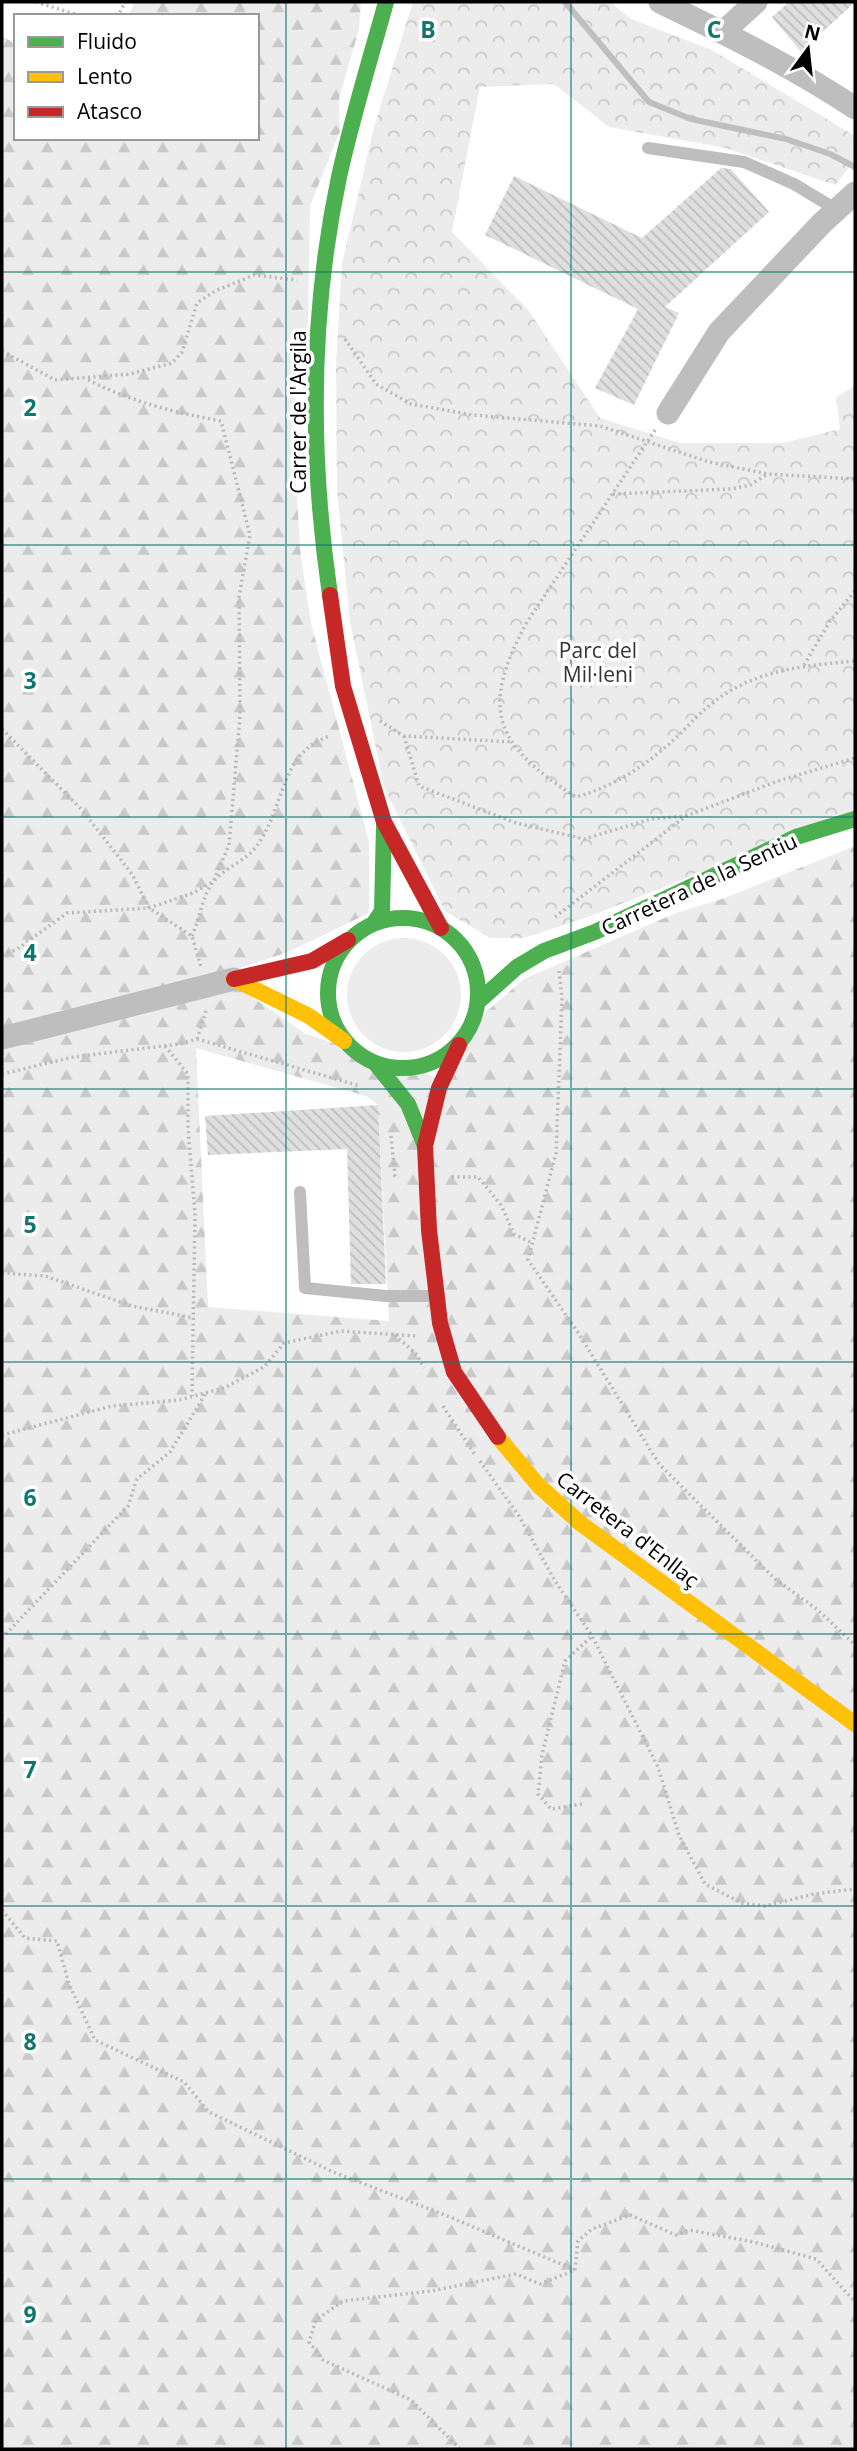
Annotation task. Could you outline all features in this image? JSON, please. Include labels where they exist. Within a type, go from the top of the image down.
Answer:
[{"type":"street","name":"Carrer de l'Argila","points":[[386,2],[339,178],[321,304],[315,395],[319,522],[343,686],[384,822],[441,928]]},
{"type":"street","points":[[660,2],[813,80],[855,108]]},
{"type":"street","points":[[723,32],[756,2]]},
{"type":"street","points":[[668,413],[719,332],[855,193]]},
{"type":"street","name":"Carretera de la Sentiu","points":[[479,1002],[517,967],[550,950],[796,837],[855,819]]},
{"type":"street","name":"Carrer de l'Argila","points":[[374,923],[382,911],[384,822]]},
{"type":"street","points":[[2,1038],[312,961],[374,923],[408,919],[441,928],[458,941],[487,952]]},
{"type":"street","points":[[345,1042],[333,1022],[328,999],[329,976],[338,955],[353,937]]},
{"type":"street","points":[[234,979],[309,1016],[376,1064],[398,1069],[421,1067],[442,1059],[459,1045],[472,1024],[479,1002],[478,980],[471,959],[458,941]]},
{"type":"street","name":"Carretera de la Sentiu","points":[[510,952],[550,950]]},
{"type":"street","name":"Carretera d'Enllaç","points":[[459,1045],[439,1088],[425,1146],[429,1230],[437,1296],[454,1372],[502,1443],[538,1485],[580,1523],[855,1724]]},
{"type":"street","name":"Carretera d'Enllaç","points":[[376,1064],[408,1104],[425,1146]]},
{"type":"lane","points":[[648,148],[744,162],[794,184],[837,210]]},
{"type":"lane","points":[[300,1192],[305,1288],[386,1296],[437,1296]]},
{"type":"path","points":[[36,2],[75,14]]},
{"type":"path","points":[[2,351],[55,380],[130,374],[172,363],[182,352],[197,303],[215,291],[254,275],[298,280]]},
{"type":"path","points":[[321,304],[376,384],[411,404],[473,415],[600,426],[709,462],[768,474],[855,479]]},
{"type":"path","points":[[84,378],[134,401],[170,412],[221,421],[250,535],[239,597],[240,716],[229,845],[192,936],[208,1005],[197,1039]]},
{"type":"path","points":[[668,413],[645,442],[527,622],[510,654],[498,699],[504,729],[524,757],[576,797],[623,779],[679,734],[699,712],[731,690],[775,671],[804,665],[855,661]]},
{"type":"path","points":[[613,494],[731,489],[750,485],[768,474]]},
{"type":"path","points":[[804,665],[830,621],[855,591]]},
{"type":"path","points":[[368,724],[380,720],[404,736],[513,742]]},
{"type":"path","points":[[2,729],[81,809],[132,874],[149,908],[192,936]]},
{"type":"path","points":[[2,954],[16,950],[67,913],[149,908],[213,882],[255,848],[283,794],[293,761],[314,741],[334,735]]},
{"type":"path","points":[[404,736],[419,786],[516,823],[584,839],[651,819],[686,816],[778,781],[855,758]]},
{"type":"path","points":[[686,816],[559,911],[551,924],[550,950],[562,998],[556,1153],[527,1260],[579,1335],[659,1464],[775,1578],[818,1610],[855,1645]]},
{"type":"path","points":[[2,1074],[73,1057],[165,1046],[197,1039],[365,1087]]},
{"type":"path","points":[[165,1046],[188,1074],[188,1129],[195,1213],[191,1396]]},
{"type":"path","points":[[390,1131],[395,1176],[408,1177]]},
{"type":"path","points":[[444,1177],[478,1177],[500,1205],[514,1234],[531,1243]]},
{"type":"path","points":[[2,1273],[45,1276],[132,1306],[194,1318]]},
{"type":"path","points":[[2,1435],[112,1406],[191,1396],[224,1388],[264,1367],[284,1343],[341,1331],[422,1336],[440,1318]]},
{"type":"path","points":[[395,1335],[417,1355],[426,1372]]},
{"type":"path","points":[[2,1637],[128,1506],[137,1479],[170,1452],[206,1392]]},
{"type":"path","points":[[442,1405],[519,1516],[555,1581],[592,1636],[658,1767],[679,1835],[705,1884],[742,1903],[765,1906],[814,1894],[855,1889]]},
{"type":"path","points":[[582,1804],[551,1809],[538,1794],[542,1755],[565,1661],[592,1636]]},
{"type":"path","points":[[2,1910],[25,1938],[57,1941],[69,1984],[95,2040],[184,2082],[209,2112],[333,2172],[445,2214],[575,2270]]},
{"type":"path","points":[[575,2270],[578,2241],[592,2229],[629,2215],[676,2235],[689,2230],[754,2242],[816,2259],[855,2302]]},
{"type":"path","points":[[460,2449],[411,2400],[323,2360],[309,2342],[316,2320],[343,2301],[431,2291],[516,2274],[540,2284],[575,2270]]},
{"type":"green space","points":[[134,2],[361,2],[359,29],[339,99],[340,131],[310,206],[308,323],[292,424],[301,558],[311,623],[369,842],[369,913],[288,952],[220,975],[306,1034],[448,1081],[487,1011],[524,979],[676,913],[722,899],[855,846],[855,2449],[2,2449],[2,36],[14,43],[14,140],[259,140],[259,14],[130,14]],"holes":[[[196,1048],[366,1096],[378,1105],[389,1321],[208,1307]]]},
{"type":"green space","name":"Parc del Mil·leni","points":[[413,2],[610,2],[631,19],[712,50],[855,136],[855,160],[835,185],[726,148],[609,127],[554,84],[480,87],[452,232],[529,311],[600,418],[680,443],[783,443],[840,429],[836,397],[855,386],[855,812],[588,917],[524,938],[490,938],[445,911],[384,787],[350,622],[337,491],[336,363],[342,264],[374,127]]},
{"type":"green space","points":[[404,938],[426,942],[444,955],[457,973],[461,995],[457,1017],[444,1035],[426,1048],[404,1052],[382,1048],[364,1035],[351,1017],[347,995],[351,973],[364,955],[382,942]]},
{"type":"building","points":[[789,2],[855,2],[801,52],[772,17]]},
{"type":"building","points":[[721,168],[731,169],[769,212],[665,307],[679,313],[634,405],[595,388],[638,309],[485,235],[514,176],[642,238]]},
{"type":"building","points":[[378,1105],[386,1284],[351,1284],[347,1149],[208,1155],[205,1116]]},
{"type":"waterway","points":[[565,2],[649,102],[691,119],[786,139],[830,154],[855,167]]},
{"type":"traffic: fast","points":[[330,595],[323,543],[316,439],[318,333],[329,229],[339,177],[386,2]]},
{"type":"traffic: fast","points":[[479,1001],[517,967],[544,951],[595,932],[796,837],[855,819]]},
{"type":"traffic: fast","points":[[374,923],[382,911],[384,825]]},
{"type":"traffic: fast","points":[[403,918],[432,924],[456,940],[472,964],[478,993],[472,1022],[456,1046],[432,1062],[403,1068],[374,1062],[350,1046],[334,1022],[328,993],[334,964],[350,940],[374,924],[403,918]]},
{"type":"traffic: fast","points":[[376,1064],[408,1104],[425,1146]]},
{"type":"traffic: slow","points":[[234,979],[309,1016],[344,1041]]},
{"type":"traffic: slow","points":[[498,1437],[538,1485],[580,1523],[855,1724]]},
{"type":"traffic: jam","points":[[330,595],[343,686],[384,822],[441,928]]},
{"type":"traffic: jam","points":[[234,979],[312,961],[348,940]]},
{"type":"traffic: jam","points":[[459,1045],[439,1088],[425,1146],[429,1230],[440,1323],[454,1372],[498,1437]]}]
